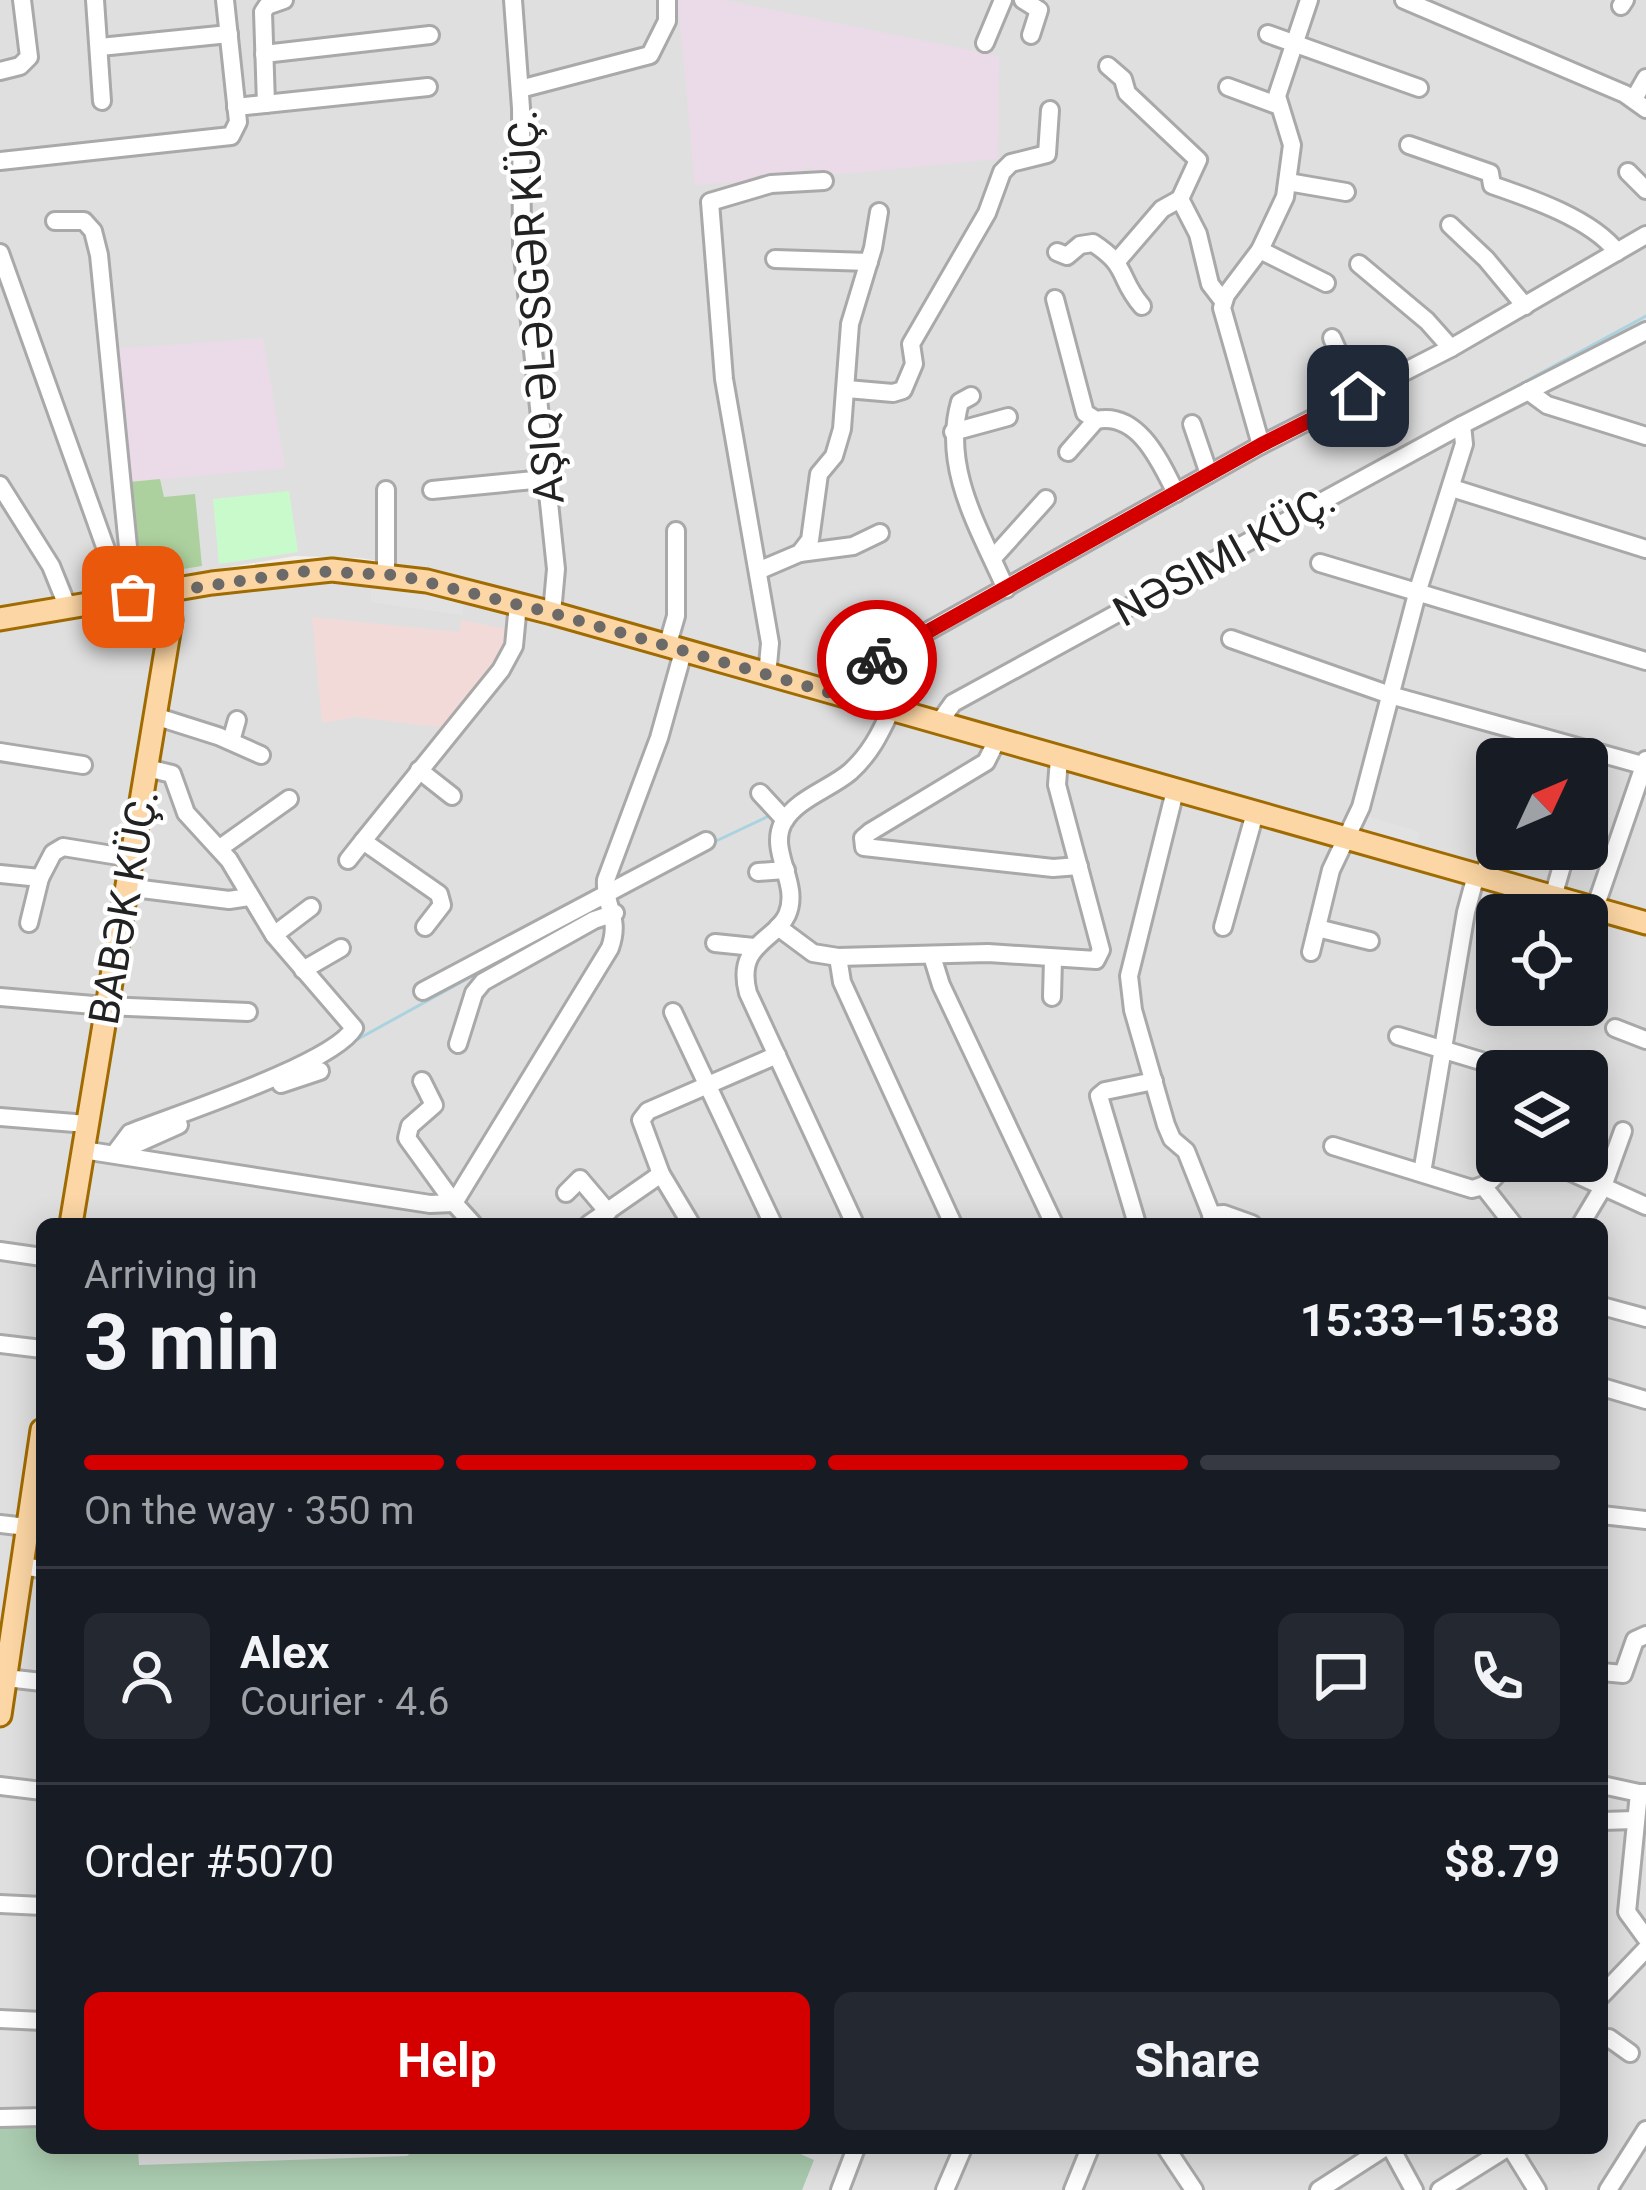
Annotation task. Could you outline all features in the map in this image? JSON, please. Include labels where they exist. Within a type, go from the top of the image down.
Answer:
[{"type":"main road","points":[[0,619],[307,571],[386,574],[552,613],[1543,894]]},
{"type":"main road","name":"BABƏK KÜÇ.","points":[[72,1218],[171,620],[168,590]]},
{"type":"main road","points":[[1608,915],[1646,923]]},
{"type":"main road","points":[[0,1713],[31,1568],[27,1527],[36,1480]]},
{"type":"street","points":[[0,70],[20,66],[29,57],[22,0]]},
{"type":"street","points":[[95,0],[102,100]]},
{"type":"street","points":[[0,161],[222,139],[236,130],[225,0]]},
{"type":"street","points":[[266,104],[263,12],[284,0]]},
{"type":"street","points":[[513,0],[520,89],[522,246],[556,569],[552,613]]},
{"type":"street","points":[[520,89],[650,55],[667,22],[667,0]]},
{"type":"street","points":[[986,43],[1004,0]]},
{"type":"street","points":[[1023,0],[1039,10],[1030,35]]},
{"type":"street","points":[[1261,445],[1222,317],[1223,301],[1261,250],[1280,212],[1292,145],[1277,105],[1278,88],[1309,0]]},
{"type":"street","points":[[1404,0],[1640,104],[1646,78]]},
{"type":"street","points":[[100,47],[229,34]]},
{"type":"street","points":[[1268,34],[1419,88]]},
{"type":"street","points":[[265,54],[430,35]]},
{"type":"street","points":[[1108,66],[1124,79],[1126,93],[1198,160],[1180,199],[1162,209],[1118,260]]},
{"type":"street","points":[[236,107],[428,87]]},
{"type":"street","points":[[1228,87],[1277,105]]},
{"type":"street","points":[[847,388],[893,393],[903,389],[914,364],[911,344],[988,213],[1002,172],[1011,163],[1047,154],[1050,110]]},
{"type":"street","points":[[1409,145],[1490,173],[1492,185],[1534,199],[1583,225],[1617,252]]},
{"type":"street","points":[[1628,172],[1646,190]]},
{"type":"street","points":[[767,676],[770,644],[724,379],[710,202],[771,184],[824,181]]},
{"type":"street","points":[[1288,182],[1346,192]]},
{"type":"street","points":[[1180,199],[1198,235],[1210,284],[1223,301]]},
{"type":"street","points":[[800,553],[810,540],[819,473],[834,456],[842,430],[850,323],[879,212]]},
{"type":"street","points":[[55,221],[88,224],[99,255],[126,598]]},
{"type":"street","points":[[1450,225],[1525,306]]},
{"type":"street","points":[[831,693],[854,673],[1261,445],[1450,349],[1646,236]]},
{"type":"street","points":[[1057,252],[1066,256],[1080,245],[1094,244],[1118,260],[1124,283],[1142,306]]},
{"type":"street","points":[[1261,250],[1326,283]]},
{"type":"street","points":[[0,253],[126,598]]},
{"type":"street","points":[[775,260],[869,262]]},
{"type":"street","points":[[1359,264],[1427,321],[1450,349]]},
{"type":"street","points":[[1055,299],[1084,412],[1096,420]]},
{"type":"street","name":"NƏSIMI KÜÇ.","points":[[938,724],[953,703],[1462,425],[1646,331]]},
{"type":"street","points":[[1333,338],[1358,396]]},
{"type":"street","points":[[1528,391],[1547,405],[1646,436]]},
{"type":"street","points":[[971,396],[960,402],[953,432],[959,477],[1006,589]]},
{"type":"street","points":[[953,432],[1008,417]]},
{"type":"street","points":[[1068,452],[1096,420],[1111,417],[1124,422],[1152,449],[1176,493]]},
{"type":"street","points":[[1192,424],[1209,474]]},
{"type":"street","points":[[1311,952],[1331,870],[1360,807],[1418,590],[1452,488],[1466,432],[1462,425]]},
{"type":"street","points":[[432,490],[544,479]]},
{"type":"street","points":[[0,485],[51,566],[68,608]]},
{"type":"street","points":[[1452,488],[1646,549]]},
{"type":"street","points":[[386,490],[386,574]]},
{"type":"street","points":[[993,558],[1046,499]]},
{"type":"street","points":[[454,1203],[593,980],[615,934],[606,880],[659,738],[675,649],[676,531]]},
{"type":"street","points":[[758,571],[800,553],[853,546],[880,533]]},
{"type":"street","points":[[1320,563],[1646,661]]},
{"type":"street","points":[[348,860],[501,670],[514,646],[518,604]]},
{"type":"street","points":[[1231,640],[1390,695],[1645,764],[1592,894]]},
{"type":"street","points":[[852,1218],[746,983],[754,947],[778,927],[789,907],[778,838],[785,820],[848,774],[867,754],[891,710]]},
{"type":"street","points":[[155,716],[261,755]]},
{"type":"street","points":[[231,741],[237,720]]},
{"type":"street","points":[[997,740],[986,762],[870,832],[863,838],[864,848],[1053,868],[1079,866]]},
{"type":"street","points":[[0,752],[82,765]]},
{"type":"street","points":[[778,927],[813,953],[838,957],[988,953],[1096,960],[1101,950],[1058,785],[1059,758]]},
{"type":"street","points":[[120,1154],[130,1133],[285,1071],[352,1034],[353,1023],[274,935],[220,848],[186,813],[172,773],[147,768]]},
{"type":"street","points":[[419,770],[452,796]]},
{"type":"street","points":[[1175,791],[1129,976],[1133,1010],[1166,1125],[1186,1151],[1212,1218]]},
{"type":"street","points":[[760,793],[785,820]]},
{"type":"street","points":[[220,848],[289,799]]},
{"type":"street","points":[[1223,927],[1256,813]]},
{"type":"street","points":[[363,841],[439,894],[442,905],[425,927]]},
{"type":"street","points":[[458,1044],[474,993],[483,982],[594,920],[610,904],[706,841]]},
{"type":"street","points":[[28,923],[40,878],[53,853],[63,847],[131,858]]},
{"type":"street","points":[[758,872],[786,870]]},
{"type":"street","points":[[1422,1174],[1442,1049],[1482,870]]},
{"type":"street","points":[[423,991],[671,873]]},
{"type":"street","points":[[0,874],[40,878]]},
{"type":"street","points":[[126,887],[229,901],[249,897]]},
{"type":"street","points":[[274,935],[311,908]]},
{"type":"street","points":[[1317,928],[1370,941]]},
{"type":"street","points":[[716,943],[754,947]]},
{"type":"street","points":[[303,970],[341,948]]},
{"type":"street","points":[[932,956],[941,985],[1051,1218]]},
{"type":"street","points":[[838,957],[842,982],[950,1218]]},
{"type":"street","points":[[1052,958],[1052,997]]},
{"type":"street","points":[[0,997],[248,1012]]},
{"type":"street","points":[[673,1012],[770,1218]]},
{"type":"street","points":[[1615,1028],[1646,1040]]},
{"type":"street","points":[[1398,1036],[1476,1059]]},
{"type":"street","points":[[688,1218],[662,1174],[640,1120],[648,1112],[777,1055]]},
{"type":"street","points":[[120,1154],[243,1098],[320,1072]]},
{"type":"street","points":[[422,1081],[434,1105],[410,1126],[407,1138],[467,1218]]},
{"type":"street","points":[[1135,1218],[1099,1096],[1154,1081]]},
{"type":"street","points":[[0,1117],[87,1124]]},
{"type":"street","points":[[1585,1218],[1602,1189],[1623,1131]]},
{"type":"street","points":[[1333,1146],[1472,1189],[1488,1182]]},
{"type":"street","points":[[82,1150],[430,1204],[454,1203]]},
{"type":"street","points":[[598,1218],[662,1174]]},
{"type":"street","points":[[566,1193],[580,1179],[608,1212]]},
{"type":"street","points":[[1589,1182],[1646,1206]]},
{"type":"street","points":[[1484,1187],[1508,1218]]},
{"type":"street","points":[[0,1252],[36,1256]]},
{"type":"street","points":[[1608,1308],[1646,1318]]},
{"type":"street","points":[[0,1344],[36,1347]]},
{"type":"street","points":[[1608,1390],[1646,1400]]},
{"type":"street","points":[[1608,1516],[1646,1520]]},
{"type":"street","points":[[0,1524],[27,1527]]},
{"type":"street","points":[[1608,1673],[1623,1674],[1635,1640],[1646,1635]]},
{"type":"street","points":[[6,1678],[36,1681]]},
{"type":"street","points":[[0,1786],[36,1790]]},
{"type":"street","points":[[1608,1786],[1642,1793],[1635,1820],[1628,1917],[1645,1948],[1608,1988]]},
{"type":"street","points":[[1608,1821],[1635,1820]]},
{"type":"street","points":[[0,1904],[36,1906]]},
{"type":"street","points":[[0,2019],[36,2021]]},
{"type":"street","points":[[1608,2038],[1630,2053]]},
{"type":"street","points":[[0,2118],[36,2117]]},
{"type":"street","points":[[1608,2190],[1646,2130]]},
{"type":"street","points":[[840,2190],[854,2154]]},
{"type":"street","points":[[944,2190],[960,2154]]},
{"type":"street","points":[[1073,2190],[1088,2154]]},
{"type":"street","points":[[1175,2154],[1195,2189]]},
{"type":"street","points":[[1319,2190],[1377,2154]]},
{"type":"street","points":[[1391,2154],[1414,2190]]},
{"type":"street","points":[[1440,2190],[1499,2154]]},
{"type":"street","points":[[1513,2154],[1537,2190]]},
{"type":"shaded area","points":[[0,0],[1646,0],[1646,913],[1608,902],[1608,894],[1578,894],[1493,870],[1608,870],[1608,738],[1476,738],[1476,865],[410,566],[360,558],[295,556],[0,606]]},
{"type":"shaded area","points":[[678,0],[724,0],[999,56],[998,159],[817,176],[809,166],[792,177],[695,185]]},
{"type":"shaded area","points":[[263,338],[285,468],[129,482],[116,349]]},
{"type":"shaded area","points":[[374,580],[434,590],[1505,894],[1476,894],[1476,1026],[1608,1026],[1608,923],[1646,934],[1646,2190],[0,2190],[0,626],[282,582]]},
{"type":"shaded area","points":[[371,583],[464,602],[462,615],[371,602]]},
{"type":"shaded area","points":[[312,617],[459,632],[462,620],[511,630],[498,664],[446,728],[356,717],[322,723]]},
{"type":"shaded area","points":[[1366,816],[1420,832],[1416,845],[1362,830]]},
{"type":"green space","points":[[160,479],[164,497],[195,494],[202,566],[138,576],[129,482]]},
{"type":"green space","points":[[289,491],[298,552],[219,564],[213,499]]},
{"type":"green space","points":[[0,2125],[36,2125],[36,2154],[138,2154],[139,2165],[409,2154],[800,2154],[814,2160],[802,2190],[0,2190]]},
{"type":"waterway","points":[[1471,411],[1646,316]]},
{"type":"waterway","points":[[1092,618],[1420,438]]},
{"type":"waterway","points":[[714,842],[771,815]]},
{"type":"waterway","points":[[349,1044],[572,921]]},
{"type":"way so far","points":[[133,597],[307,571],[374,572],[518,604],[831,693],[840,682],[877,660]]},
{"type":"route","points":[[877,660],[1261,445],[1358,396]]}]
